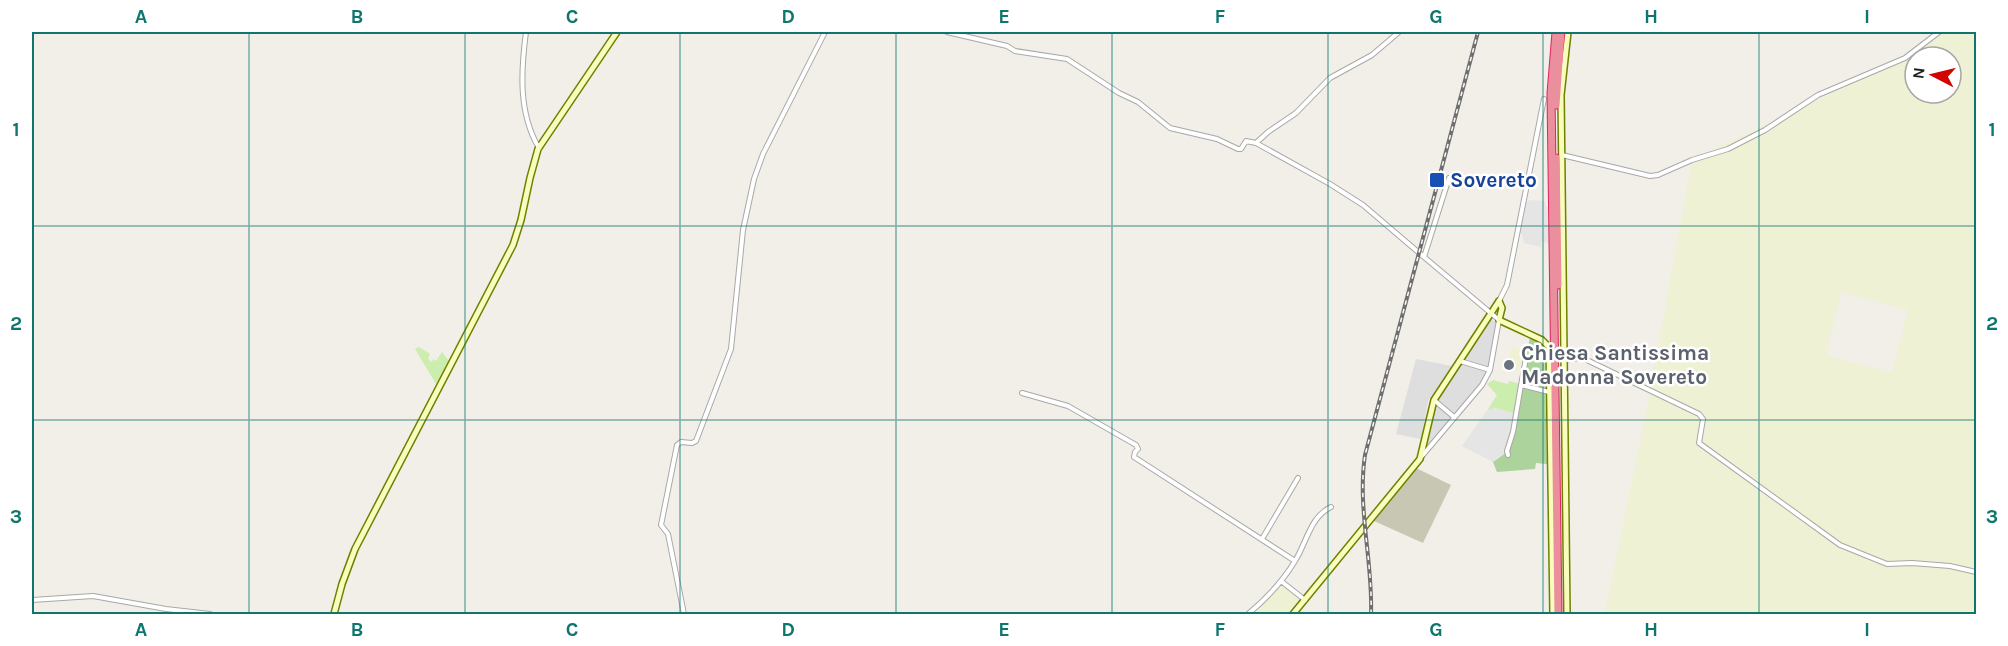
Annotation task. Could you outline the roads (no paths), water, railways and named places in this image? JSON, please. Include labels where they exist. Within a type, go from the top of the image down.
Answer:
[{"type":"highway","points":[[1556,32],[1552,66],[1551,115],[1560,615]]},
{"type":"highway","points":[[1560,615],[1556,133],[1561,32]]},
{"type":"street","points":[[526,32],[523,57],[525,113],[531,135],[539,148]]},
{"type":"street","points":[[334,615],[355,549],[513,245],[539,148],[617,32]]},
{"type":"street","points":[[684,615],[668,534],[661,525],[677,445],[681,442],[691,444],[696,441],[731,351],[743,230],[754,179],[763,154],[825,32]]},
{"type":"street","points":[[946,32],[1007,46],[1016,51],[1067,59],[1119,93],[1138,102],[1170,128],[1216,139],[1238,149],[1243,147],[1246,141],[1256,143],[1363,205],[1491,314],[1547,343],[1550,392],[1553,615]]},
{"type":"street","points":[[1256,143],[1296,113],[1330,78],[1372,55],[1399,32]]},
{"type":"street","points":[[1567,615],[1561,95],[1568,32]]},
{"type":"street","points":[[1562,155],[1650,176],[1658,175],[1692,160],[1728,149],[1765,130],[1818,95],[1905,58],[1939,32]]},
{"type":"street","points":[[1420,459],[1434,400],[1491,314],[1507,285],[1544,99]]},
{"type":"street","points":[[1424,257],[1449,178]]},
{"type":"street","points":[[1293,615],[1482,385],[1490,370],[1502,308],[1499,301]]},
{"type":"street","points":[[1564,349],[1699,414],[1703,419],[1699,443],[1840,545],[1887,564],[1950,566],[1977,572]]},
{"type":"street","points":[[1508,455],[1526,358]]},
{"type":"street","points":[[1564,360],[1581,358]]},
{"type":"street","points":[[1460,361],[1490,370]]},
{"type":"street","points":[[1521,385],[1550,392]]},
{"type":"street","points":[[1022,393],[1068,406],[1136,445],[1138,448],[1134,457],[1295,561]]},
{"type":"street","points":[[1434,400],[1454,417]]},
{"type":"street","points":[[1262,538],[1298,478]]},
{"type":"street","points":[[1248,615],[1281,581],[1295,561],[1319,514],[1331,507]]},
{"type":"street","points":[[1281,581],[1305,600]]},
{"type":"street","points":[[32,600],[93,596],[210,615]]},
{"type":"railway","points":[[1371,614],[1363,495],[1365,455],[1478,32]]},
{"type":"place","name":"Sovereto","points":[[1437,180]]},
{"type":"place","name":"Chiesa Santissima Madonna Sovereto","points":[[1509,365]]}]
